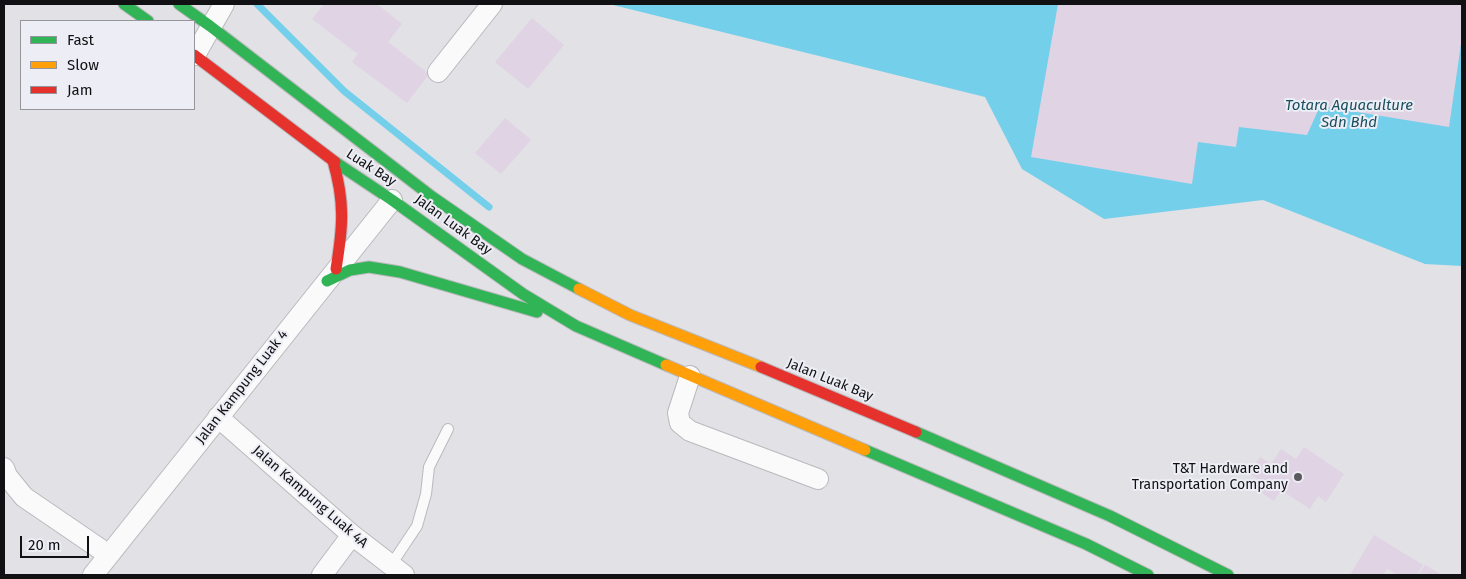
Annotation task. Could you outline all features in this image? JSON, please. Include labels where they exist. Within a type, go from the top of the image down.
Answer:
[{"type":"street","points":[[124,4],[147,20]]},
{"type":"street","points":[[179,4],[389,165],[392,200],[411,196],[431,196]]},
{"type":"street","points":[[195,53],[224,4]]},
{"type":"street","points":[[438,72],[492,4]]},
{"type":"street","points":[[195,56],[333,161],[340,183],[344,225],[331,275],[369,267],[400,272],[536,312],[576,326]]},
{"type":"street","name":"Luak Bay","points":[[333,161],[392,200]]},
{"type":"street","name":"Luak Bay","points":[[389,165],[431,196]]},
{"type":"street","name":"Jalan Luak Bay","points":[[431,196],[522,259],[630,315],[852,404],[1083,504],[1228,575]]},
{"type":"street","name":"Jalan Kampung Luak 4","points":[[93,575],[392,200]]},
{"type":"street","name":"Jalan Luak Bay","points":[[392,200],[523,294],[576,326],[1086,544],[1148,575]]},
{"type":"street","points":[[690,376],[678,413],[680,423],[690,431],[818,479]]},
{"type":"street","name":"Jalan Kampung Luak 4A","points":[[218,417],[352,535],[398,570]]},
{"type":"street","points":[[4,468],[7,476],[24,497],[109,555]]},
{"type":"street","points":[[322,575],[352,535]]},
{"type":"lane","points":[[398,570],[417,526],[426,494],[429,467],[448,429]]},
{"type":"water","name":"Totara Aquaculture Sdn Bhd","points":[[609,4],[1462,4],[1462,266],[1425,264],[1263,200],[1104,219],[1022,169],[985,97]]},
{"type":"building","points":[[324,4],[377,4],[402,24],[388,42],[429,74],[407,103],[352,62],[358,54],[312,19]]},
{"type":"building","points":[[1058,4],[1462,4],[1462,37],[1449,127],[1320,106],[1307,135],[1239,127],[1236,147],[1198,142],[1192,184],[1031,157]]},
{"type":"building","points":[[532,18],[564,45],[528,89],[495,62]]},
{"type":"building","points":[[505,118],[531,140],[501,174],[475,153]]},
{"type":"building","name":"T&T Hardware and Transportation Company","points":[[1304,447],[1344,474],[1326,502],[1318,496],[1310,509],[1281,490],[1274,501],[1253,487],[1259,480],[1249,473],[1260,457],[1271,464],[1281,449],[1296,459]]},
{"type":"building","points":[[1374,535],[1423,565],[1417,575],[1398,575],[1387,569],[1383,575],[1350,575]]},
{"type":"building","points":[[1425,565],[1442,575],[1419,575]]},
{"type":"waterway","points":[[257,4],[344,91],[489,207]]},
{"type":"traffic: fast","points":[[124,4],[147,20]]},
{"type":"traffic: fast","points":[[179,4],[431,196],[522,259],[579,289]]},
{"type":"traffic: fast","points":[[335,162],[392,200],[523,294],[576,326],[666,365]]},
{"type":"traffic: fast","points":[[327,281],[350,270],[369,267],[400,272],[537,312]]},
{"type":"traffic: fast","points":[[916,432],[1110,516],[1228,575]]},
{"type":"traffic: fast","points":[[865,450],[1086,544],[1148,575]]},
{"type":"traffic: slow","points":[[579,289],[630,315],[761,367]]},
{"type":"traffic: slow","points":[[666,365],[865,450]]},
{"type":"traffic: jam","points":[[195,56],[335,162]]},
{"type":"traffic: jam","points":[[333,161],[340,189],[342,215],[336,269]]},
{"type":"traffic: jam","points":[[761,367],[916,432]]},
{"type":"place","name":"T&T Hardware and Transportation Company","points":[[1298,477]]}]
